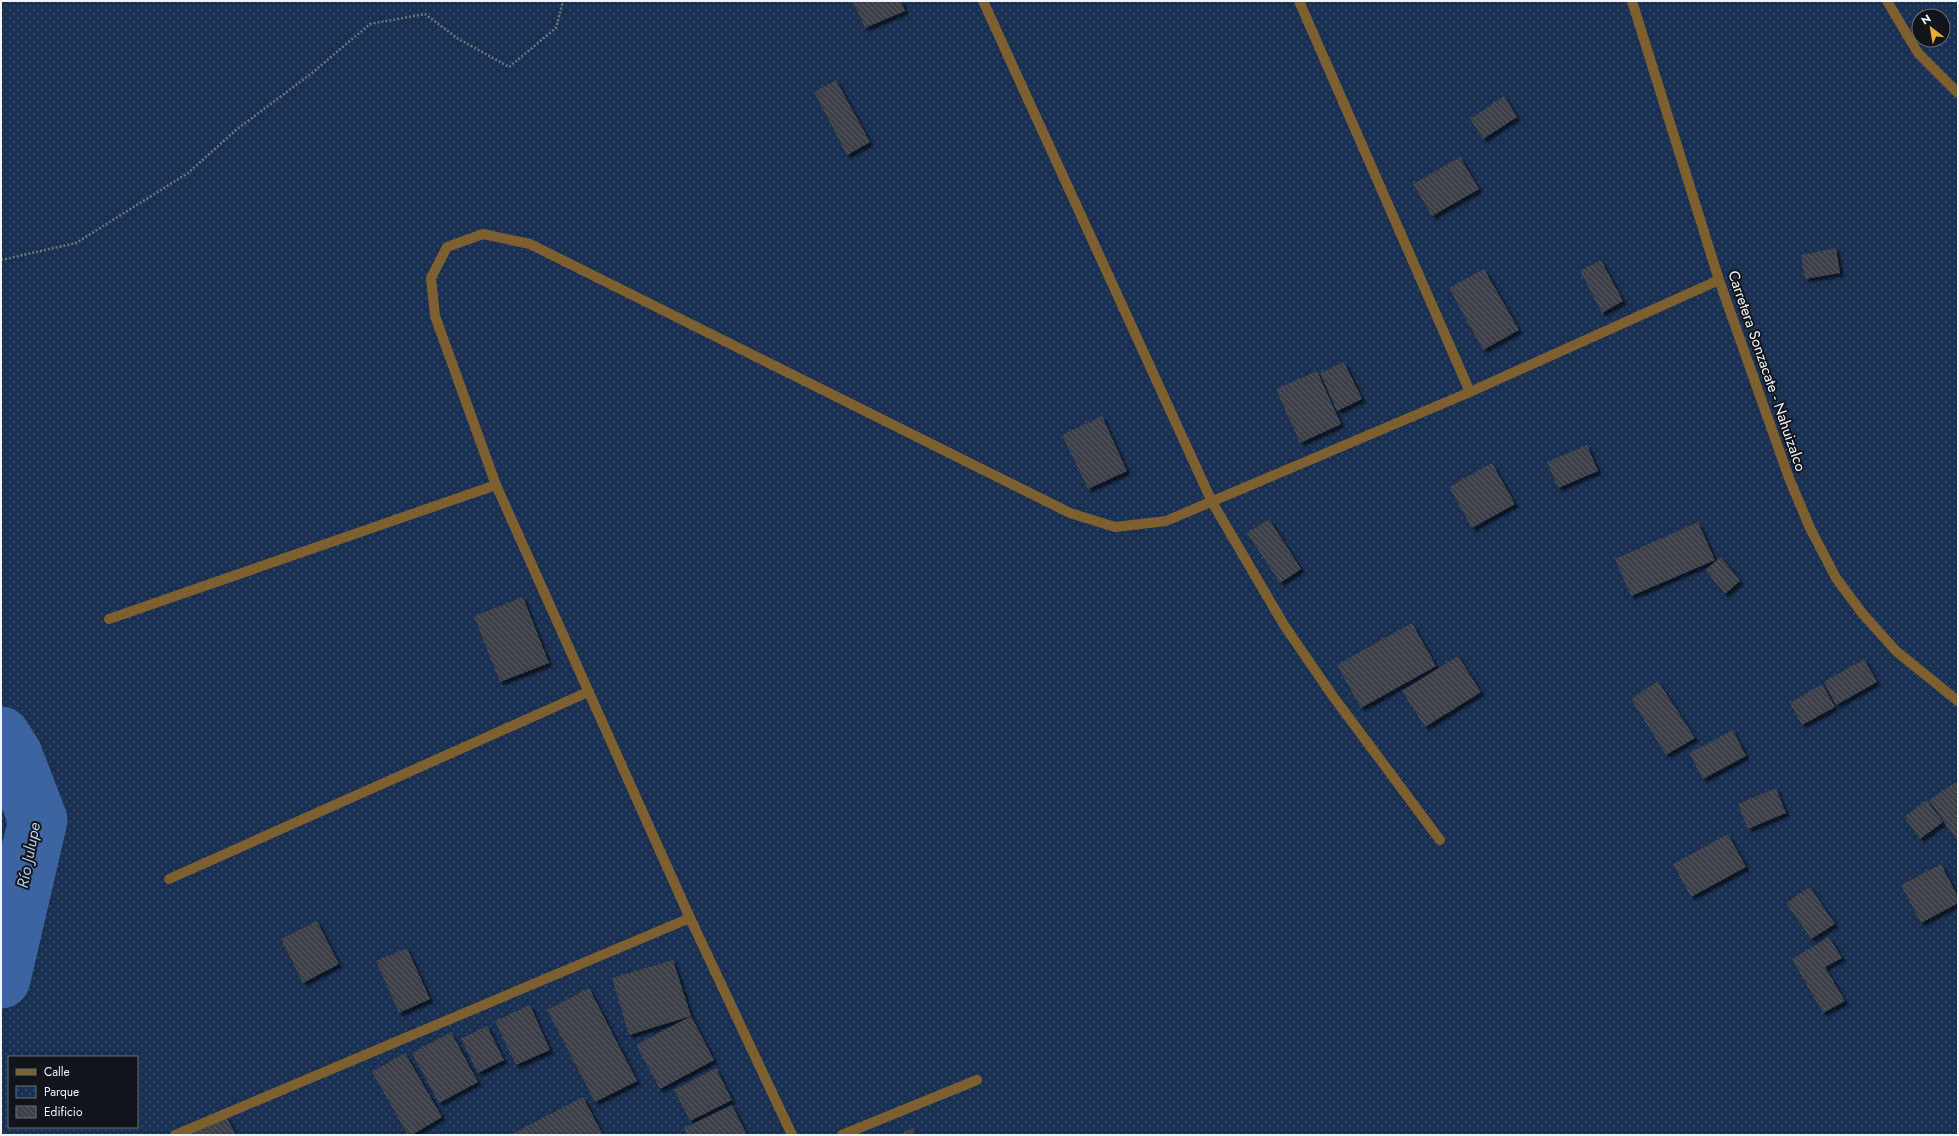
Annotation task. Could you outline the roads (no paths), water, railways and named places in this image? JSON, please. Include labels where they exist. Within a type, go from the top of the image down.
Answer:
[{"type":"street","points":[[983,1],[1212,502],[1289,631],[1332,695],[1440,840]]},
{"type":"street","points":[[1299,1],[1470,392]]},
{"type":"street","name":"Carretera Sonzacate - Nahuizalco","points":[[1632,1],[1719,280],[1789,478],[1810,528],[1836,578],[1862,613],[1896,651],[1958,701]]},
{"type":"street","points":[[1887,1],[1918,53],[1958,93]]},
{"type":"street","points":[[792,1135],[690,918],[496,485],[434,316],[430,278],[447,248],[483,234],[530,244],[1070,513],[1116,527],[1166,521],[1470,392],[1719,280]]},
{"type":"street","points":[[109,619],[496,485]]},
{"type":"street","points":[[169,879],[588,692]]},
{"type":"street","points":[[175,1135],[690,918]]},
{"type":"street","points":[[842,1135],[977,1080]]},
{"type":"waterway","name":"Río Julupe","points":[[1,736],[13,755],[38,820],[1,979]]}]
